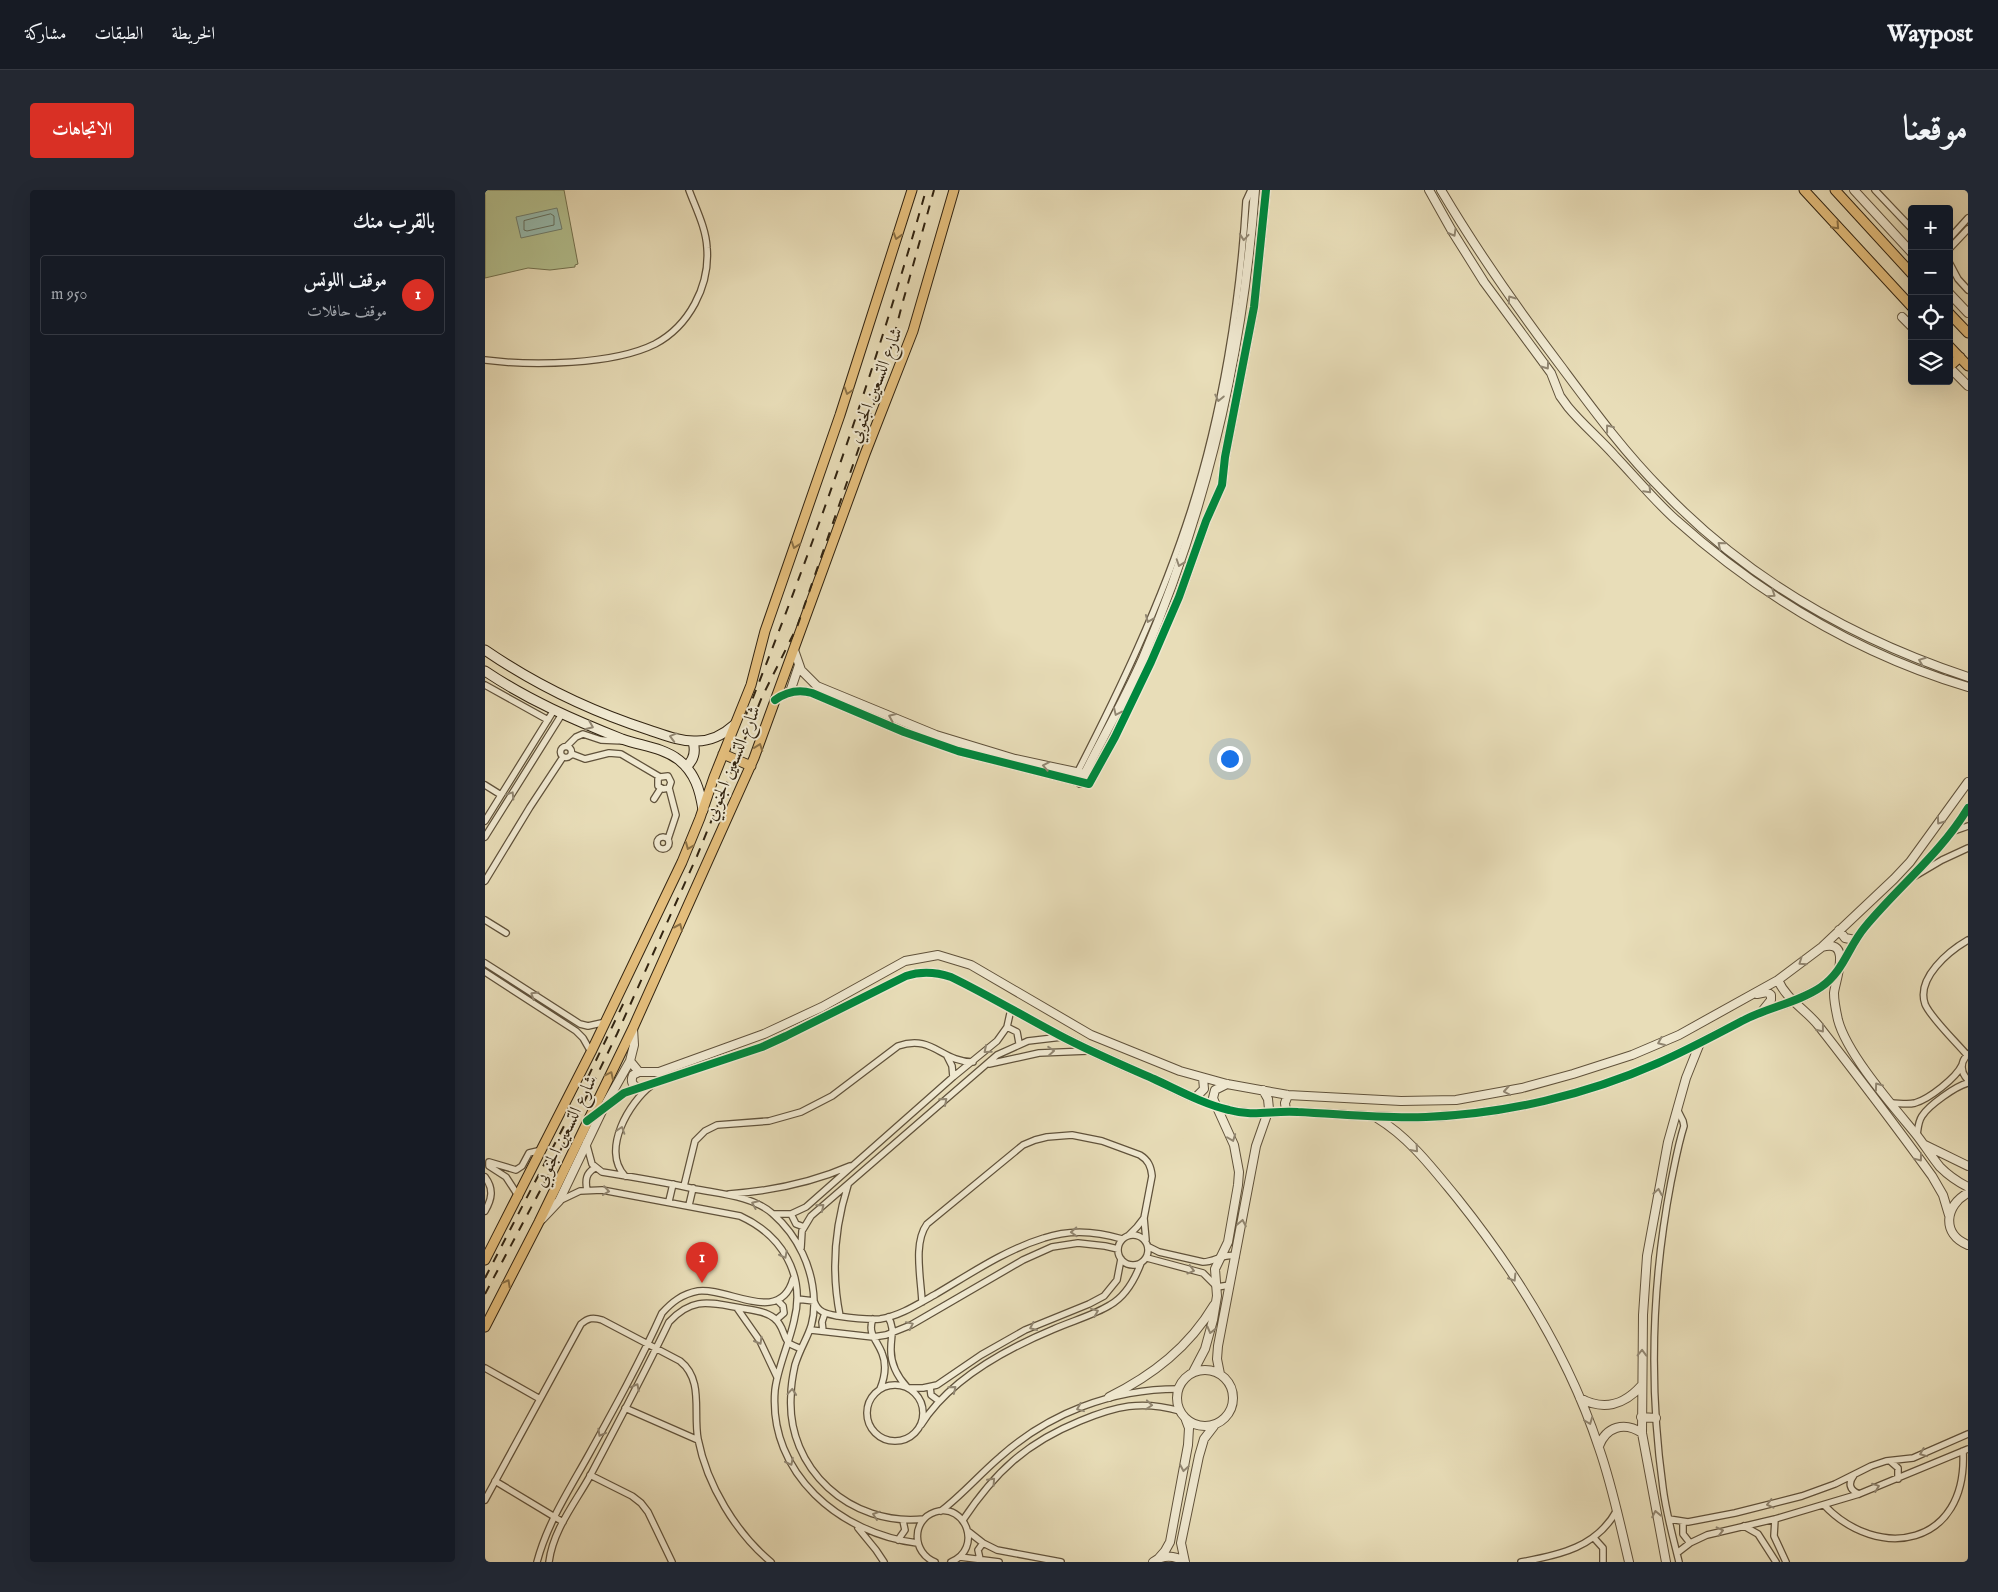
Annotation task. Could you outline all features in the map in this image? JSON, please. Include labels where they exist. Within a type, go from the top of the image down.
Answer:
[{"type":"main road","name":"شارع التسعين الجنوبي","points":[[485,1260],[543,1150],[606,1022],[682,862],[703,810],[734,725],[751,685],[765,630],[834,432],[912,190]]},
{"type":"main road","points":[[1804,190],[1908,303]]},
{"type":"main road","points":[[1835,190],[1908,270]]},
{"type":"main road","name":"شارع التسعين الجنوبي","points":[[485,1326],[539,1222],[633,1028],[751,766],[868,446],[913,332],[953,191]]},
{"type":"main road","points":[[1953,318],[1968,333]]},
{"type":"main road","points":[[1953,350],[1968,366]]},
{"type":"main road","points":[[1953,363],[1960,357]]},
{"type":"main road","points":[[485,650],[527,677],[570,700],[614,718],[676,739],[693,742],[713,739],[734,725]]},
{"type":"main road","points":[[487,672],[494,674],[499,671],[501,666],[500,660]]},
{"type":"main road","points":[[487,672],[520,693],[558,712],[627,741],[672,756],[686,767],[699,788],[703,810]]},
{"type":"main road","points":[[520,693],[519,683],[522,678],[527,677]]},
{"type":"main road","points":[[686,767],[694,754],[693,742]]},
{"type":"main road","points":[[723,754],[751,766]]},
{"type":"street","points":[[485,360],[539,363],[604,357],[645,348],[672,332],[686,317],[697,300],[707,270],[706,239],[689,190]]},
{"type":"street","points":[[1081,773],[1112,724],[1143,658],[1180,564],[1201,496],[1215,445],[1238,335],[1246,281],[1253,190]]},
{"type":"street","points":[[1077,782],[1132,659],[1176,553],[1191,509],[1209,442],[1225,370],[1238,289],[1246,201],[1253,190]]},
{"type":"street","points":[[775,700],[790,692],[812,693],[904,732],[958,752],[1089,784],[1151,662],[1179,597],[1206,521],[1222,485],[1225,457],[1254,308],[1266,190]]},
{"type":"street","points":[[1429,190],[1472,263],[1548,368],[1564,402],[1673,517],[1731,566],[1800,612],[1857,645],[1919,671],[1968,687]]},
{"type":"street","points":[[1441,190],[1505,290],[1630,456],[1663,491],[1735,557],[1798,600],[1846,628],[1918,660],[1968,677]]},
{"type":"street","points":[[1854,190],[1909,250]]},
{"type":"street","points":[[1875,190],[1908,225]]},
{"type":"street","points":[[1953,235],[1968,218]]},
{"type":"street","points":[[1953,244],[1968,229]]},
{"type":"street","points":[[1953,270],[1958,279],[1968,290]]},
{"type":"street","points":[[1951,295],[1968,313]]},
{"type":"street","points":[[1902,317],[1908,324]]},
{"type":"street","points":[[1953,371],[1968,386]]},
{"type":"street","points":[[1557,384],[1566,380],[1573,382]]},
{"type":"street","points":[[1582,421],[1592,417],[1595,411]]},
{"type":"street","points":[[795,650],[799,665],[817,686],[908,724],[1015,759],[1094,776]]},
{"type":"street","points":[[1143,658],[1151,662]]},
{"type":"street","points":[[790,692],[799,665]]},
{"type":"street","points":[[485,685],[548,720]]},
{"type":"street","points":[[485,821],[548,720],[558,712]]},
{"type":"street","points":[[485,836],[546,740],[558,712]]},
{"type":"street","points":[[563,757],[561,750],[576,737],[583,734],[603,741],[627,741]]},
{"type":"street","points":[[539,735],[546,740]]},
{"type":"street","points":[[567,746],[572,754],[585,759],[609,753],[621,754],[660,777]]},
{"type":"street","points":[[485,881],[529,807],[563,757],[568,757],[572,754]]},
{"type":"street","points":[[661,788],[657,783],[660,777],[666,775],[670,778],[669,788],[676,815],[668,839]]},
{"type":"street","points":[[640,1088],[633,1085],[632,1082],[633,1075],[639,1072],[659,1072],[764,1034],[822,1008],[892,967],[911,959],[933,955],[950,957],[971,964],[1091,1035],[1180,1071],[1227,1084],[1289,1094],[1401,1101],[1447,1100],[1522,1088],[1632,1055],[1679,1035],[1777,980],[1822,947],[1910,862],[1968,782]]},
{"type":"street","points":[[485,785],[501,795]]},
{"type":"street","points":[[661,788],[669,788]]},
{"type":"street","points":[[654,798],[661,788]]},
{"type":"street","points":[[1968,808],[1954,832],[1855,940],[1841,969],[1834,993],[1838,1021],[1852,1049],[1941,1168],[1968,1187]]},
{"type":"street","points":[[1954,832],[1968,826]]},
{"type":"street","points":[[1911,879],[1942,860],[1968,848]]},
{"type":"street","points":[[485,920],[506,933]]},
{"type":"street","points":[[1839,930],[1845,938],[1855,940]]},
{"type":"street","points":[[1891,1103],[1911,1104],[1922,1100],[1951,1079],[1967,1055],[1927,1008],[1923,993],[1926,982],[1940,963],[1968,940]]},
{"type":"street","points":[[801,1248],[773,1214],[761,1206],[724,1194],[602,1172],[595,1168],[589,1159],[586,1123],[624,1093],[770,1043],[911,974],[938,973],[965,984],[1062,1037],[1092,1051],[1216,1106],[1239,1113],[1252,1115],[1286,1112],[1377,1118],[1475,1113],[1533,1102],[1589,1088],[1655,1064],[1762,1012],[1810,993],[1841,969],[1838,950],[1832,946],[1822,947]]},
{"type":"street","points":[[485,964],[580,1024],[588,1026],[606,1022]]},
{"type":"street","points":[[485,972],[577,1031],[591,1052]]},
{"type":"street","points":[[1777,980],[1791,1000],[1815,1021],[1940,1188],[1949,1215],[1951,1228],[1958,1239],[1968,1245]]},
{"type":"street","points":[[868,982],[874,992]]},
{"type":"street","points":[[1748,996],[1764,992],[1769,993],[1771,1000],[1762,1012]]},
{"type":"street","points":[[773,1214],[791,1214],[806,1208],[953,1077],[997,1041],[1007,1026],[1011,1009]]},
{"type":"street","points":[[1007,1026],[1017,1032],[1019,1044]]},
{"type":"street","points":[[539,1222],[559,1201],[604,1107],[630,1061],[634,1045],[633,1028]]},
{"type":"street","points":[[924,1519],[903,1521],[888,1519],[871,1514],[847,1502],[822,1482],[804,1456],[793,1426],[791,1410],[795,1366],[814,1320],[815,1301],[812,1278],[800,1240],[803,1227],[811,1216],[997,1055],[1019,1044],[1039,1038],[1062,1037]]},
{"type":"street","points":[[684,1186],[695,1141],[711,1127],[724,1124],[769,1121],[801,1112],[832,1096],[890,1051],[906,1043],[932,1046],[959,1061],[973,1062]]},
{"type":"street","points":[[1666,1562],[1642,1433],[1643,1315],[1647,1256],[1664,1160],[1686,1078],[1700,1043]]},
{"type":"street","points":[[1842,1056],[1845,1051],[1852,1049]]},
{"type":"street","points":[[987,1064],[1039,1053],[1065,1050],[1092,1051]]},
{"type":"street","points":[[947,1056],[952,1066],[953,1077]]},
{"type":"street","points":[[630,1061],[639,1072]]},
{"type":"street","points":[[1917,1135],[1919,1123],[1924,1114],[1956,1088],[1968,1082],[1963,1073],[1962,1065]]},
{"type":"street","points":[[1196,1097],[1203,1089],[1203,1078]]},
{"type":"street","points":[[625,1176],[617,1165],[615,1149],[631,1106],[639,1096],[654,1084]]},
{"type":"street","points":[[1156,1560],[1165,1551],[1170,1542],[1188,1445],[1189,1428],[1179,1411],[1178,1389],[1184,1379],[1193,1372],[1205,1349],[1216,1301],[1215,1269],[1228,1242],[1239,1172],[1234,1145],[1213,1098],[1215,1090],[1227,1084]]},
{"type":"street","points":[[1185,1562],[1181,1542],[1203,1439],[1215,1425],[1228,1415],[1233,1404],[1231,1387],[1220,1374],[1217,1346],[1256,1146],[1268,1114],[1269,1104],[1263,1090]]},
{"type":"street","points":[[1286,1112],[1285,1103],[1289,1094]]},
{"type":"street","points":[[921,1105],[929,1114]]},
{"type":"street","points":[[1677,1109],[1683,1121],[1683,1126],[1666,1211],[1658,1271],[1655,1354],[1656,1418],[1662,1487],[1679,1562]]},
{"type":"street","points":[[1377,1118],[1401,1135],[1419,1153],[1467,1210],[1497,1251],[1556,1346],[1580,1398],[1599,1446],[1629,1562]]},
{"type":"street","points":[[873,1319],[871,1328],[873,1337],[879,1346],[884,1360],[885,1375],[880,1389],[875,1394],[868,1408],[869,1423],[878,1435],[884,1439],[899,1441],[912,1436],[939,1401],[987,1363],[1005,1352],[1052,1330],[1110,1306],[1126,1291],[1141,1263],[1147,1258],[1149,1247],[1146,1240],[1144,1218],[1151,1170],[1146,1158],[1102,1141],[1072,1135],[1053,1136],[1023,1145],[932,1220],[923,1230],[919,1242],[922,1302]]},
{"type":"street","points":[[1922,1143],[1968,1166]]},
{"type":"street","points":[[487,1161],[516,1170],[522,1166],[529,1153],[543,1150]]},
{"type":"street","points":[[487,1161],[489,1166],[507,1177],[519,1196]]},
{"type":"street","points":[[724,1194],[785,1187],[821,1177],[857,1163]]},
{"type":"street","points":[[587,1190],[585,1179],[587,1174],[595,1168]]},
{"type":"street","points":[[485,1177],[490,1184],[492,1195],[485,1211]]},
{"type":"street","points":[[1940,1188],[1947,1186],[1953,1178]]},
{"type":"street","points":[[669,1201],[673,1184]]},
{"type":"street","points":[[840,1316],[835,1283],[835,1249],[839,1216],[849,1184]]},
{"type":"street","points":[[689,1205],[693,1188]]},
{"type":"street","points":[[559,1201],[587,1190],[602,1190],[669,1201],[741,1216],[757,1224],[771,1235],[781,1248],[794,1277],[797,1299],[795,1316],[777,1377],[775,1391],[776,1421],[788,1459],[800,1479],[815,1496],[841,1516],[855,1524],[898,1540],[917,1543]]},
{"type":"street","points":[[1949,1215],[1959,1197],[1968,1192]]},
{"type":"street","points":[[791,1214],[796,1224],[803,1227]]},
{"type":"street","points":[[880,1389],[893,1385],[930,1387],[945,1381],[981,1355],[1025,1330],[1089,1304],[1103,1296],[1117,1280],[1121,1260],[1118,1249],[1122,1239],[1129,1235],[1144,1218]]},
{"type":"street","points":[[815,1301],[818,1308],[825,1313],[873,1319],[888,1317],[922,1302],[1000,1257],[1046,1237],[1071,1232],[1084,1232],[1122,1239]]},
{"type":"street","points":[[1129,1235],[1140,1236],[1146,1240]]},
{"type":"street","points":[[811,1330],[873,1337],[893,1333],[911,1325],[1023,1260],[1051,1247],[1085,1244],[1118,1249]]},
{"type":"street","points":[[1149,1247],[1159,1252],[1203,1262],[1221,1256],[1235,1256]]},
{"type":"street","points":[[1147,1258],[1203,1273],[1217,1286]]},
{"type":"street","points":[[1121,1260],[1131,1265],[1141,1263]]},
{"type":"street","points":[[537,1562],[543,1542],[555,1517],[619,1400],[662,1313],[678,1298],[689,1293],[711,1291],[761,1302],[778,1301],[786,1295],[794,1277]]},
{"type":"street","points":[[1217,1286],[1230,1284]]},
{"type":"street","points":[[797,1299],[815,1301]]},
{"type":"street","points":[[776,1320],[784,1313],[783,1306],[778,1301]]},
{"type":"street","points":[[941,1511],[1025,1436],[1067,1413],[1109,1397],[1144,1377],[1176,1353],[1198,1328],[1216,1301]]},
{"type":"street","points":[[549,1562],[554,1541],[563,1522],[590,1475],[669,1322],[677,1312],[699,1302],[712,1302],[765,1313],[776,1320],[785,1333],[788,1342],[801,1350]]},
{"type":"street","points":[[737,1308],[759,1341],[777,1377]]},
{"type":"street","points":[[823,1331],[822,1322],[825,1313]]},
{"type":"street","points":[[888,1317],[893,1333],[891,1346],[893,1364],[901,1380],[915,1392],[922,1404],[923,1419],[921,1426]]},
{"type":"street","points":[[485,1500],[581,1324],[587,1319],[595,1318],[680,1360],[692,1375],[695,1381],[698,1440],[711,1476],[724,1503],[749,1541],[771,1562]]},
{"type":"street","points":[[485,1368],[540,1399]]},
{"type":"street","points":[[1193,1372],[1204,1370],[1220,1374]]},
{"type":"street","points":[[1580,1398],[1595,1404],[1612,1405],[1628,1399],[1641,1386]]},
{"type":"street","points":[[930,1387],[933,1397],[939,1401]]},
{"type":"street","points":[[1109,1397],[1139,1391],[1178,1389]]},
{"type":"street","points":[[619,1400],[625,1400],[625,1408]]},
{"type":"street","points":[[963,1520],[979,1496],[1006,1467],[1053,1432],[1088,1417],[1125,1406],[1153,1405],[1179,1411]]},
{"type":"street","points":[[615,1407],[617,1412],[625,1408]]},
{"type":"street","points":[[625,1408],[698,1440]]},
{"type":"street","points":[[1641,1418],[1656,1418]]},
{"type":"street","points":[[1186,1420],[1203,1427],[1215,1425]]},
{"type":"street","points":[[1599,1446],[1601,1439],[1613,1428],[1628,1426],[1642,1433]]},
{"type":"street","points":[[1669,1519],[1683,1522],[1735,1513],[1795,1498],[1835,1484],[1871,1466],[1913,1458],[1968,1434]]},
{"type":"street","points":[[1677,1553],[1690,1543],[1714,1532],[1775,1519],[1859,1494],[1966,1450],[1963,1489],[1960,1501],[1951,1518]]},
{"type":"street","points":[[1890,1461],[1898,1468],[1899,1479]]},
{"type":"street","points":[[1855,1474],[1850,1481],[1850,1487],[1859,1494]]},
{"type":"street","points":[[590,1475],[632,1496],[641,1503],[648,1512],[673,1562]]},
{"type":"street","points":[[495,1481],[563,1522]]},
{"type":"street","points":[[1824,1505],[1840,1525],[1850,1533]]},
{"type":"street","points":[[1521,1562],[1572,1550],[1594,1538],[1612,1519],[1617,1510]]},
{"type":"street","points":[[935,1562],[926,1560],[917,1543],[917,1530],[924,1519],[935,1512],[941,1511],[949,1512],[963,1520],[969,1532],[983,1543],[997,1550],[1061,1562]]},
{"type":"street","points":[[1775,1519],[1773,1527],[1775,1536],[1786,1562]]},
{"type":"street","points":[[898,1540],[905,1530],[903,1521]]},
{"type":"street","points":[[1683,1522],[1683,1534],[1690,1543]]},
{"type":"street","points":[[855,1524],[866,1536],[883,1562]]},
{"type":"street","points":[[1744,1526],[1758,1534],[1776,1562]]},
{"type":"street","points":[[951,1562],[960,1557],[968,1546],[969,1532]]},
{"type":"street","points":[[1594,1538],[1603,1548],[1603,1562]]},
{"type":"street","points":[[979,1558],[979,1550],[983,1543]]},
{"type":"street","points":[[1156,1560],[1169,1556],[1185,1562]]},
{"type":"street","points":[[960,1557],[999,1562]]},
{"type":"green space","points":[[485,190],[564,190],[578,264],[575,267],[550,270],[528,268],[485,278]]},
{"type":"water","points":[[557,208],[562,229],[521,238],[516,217]]},
{"type":"railway","points":[[746,715],[843,455],[907,257],[926,190]]},
{"type":"railway","points":[[485,1294],[549,1174],[617,1034],[697,856],[762,697],[797,627],[883,378],[934,190]]},
{"type":"railway","points":[[588,1077],[626,998]]},
{"type":"railway","points":[[485,1278],[564,1126]]},
{"type":"cycle path","points":[[775,700],[792,692],[812,693],[904,732],[958,751],[1089,784],[1115,737],[1151,662],[1179,597],[1206,521],[1222,485],[1225,457],[1254,307],[1266,190]]},
{"type":"cycle path","points":[[587,1121],[624,1093],[762,1047],[906,976],[923,973],[934,973],[951,977],[1094,1052],[1200,1100],[1238,1112],[1426,1117],[1485,1112],[1545,1101],[1602,1085],[1658,1063],[1746,1019],[1803,997],[1821,987],[1829,981],[1841,966],[1865,927],[1945,840],[1968,808]]},
{"type":"place","name":"موقف اللوتس","points":[[702,1283]]}]
